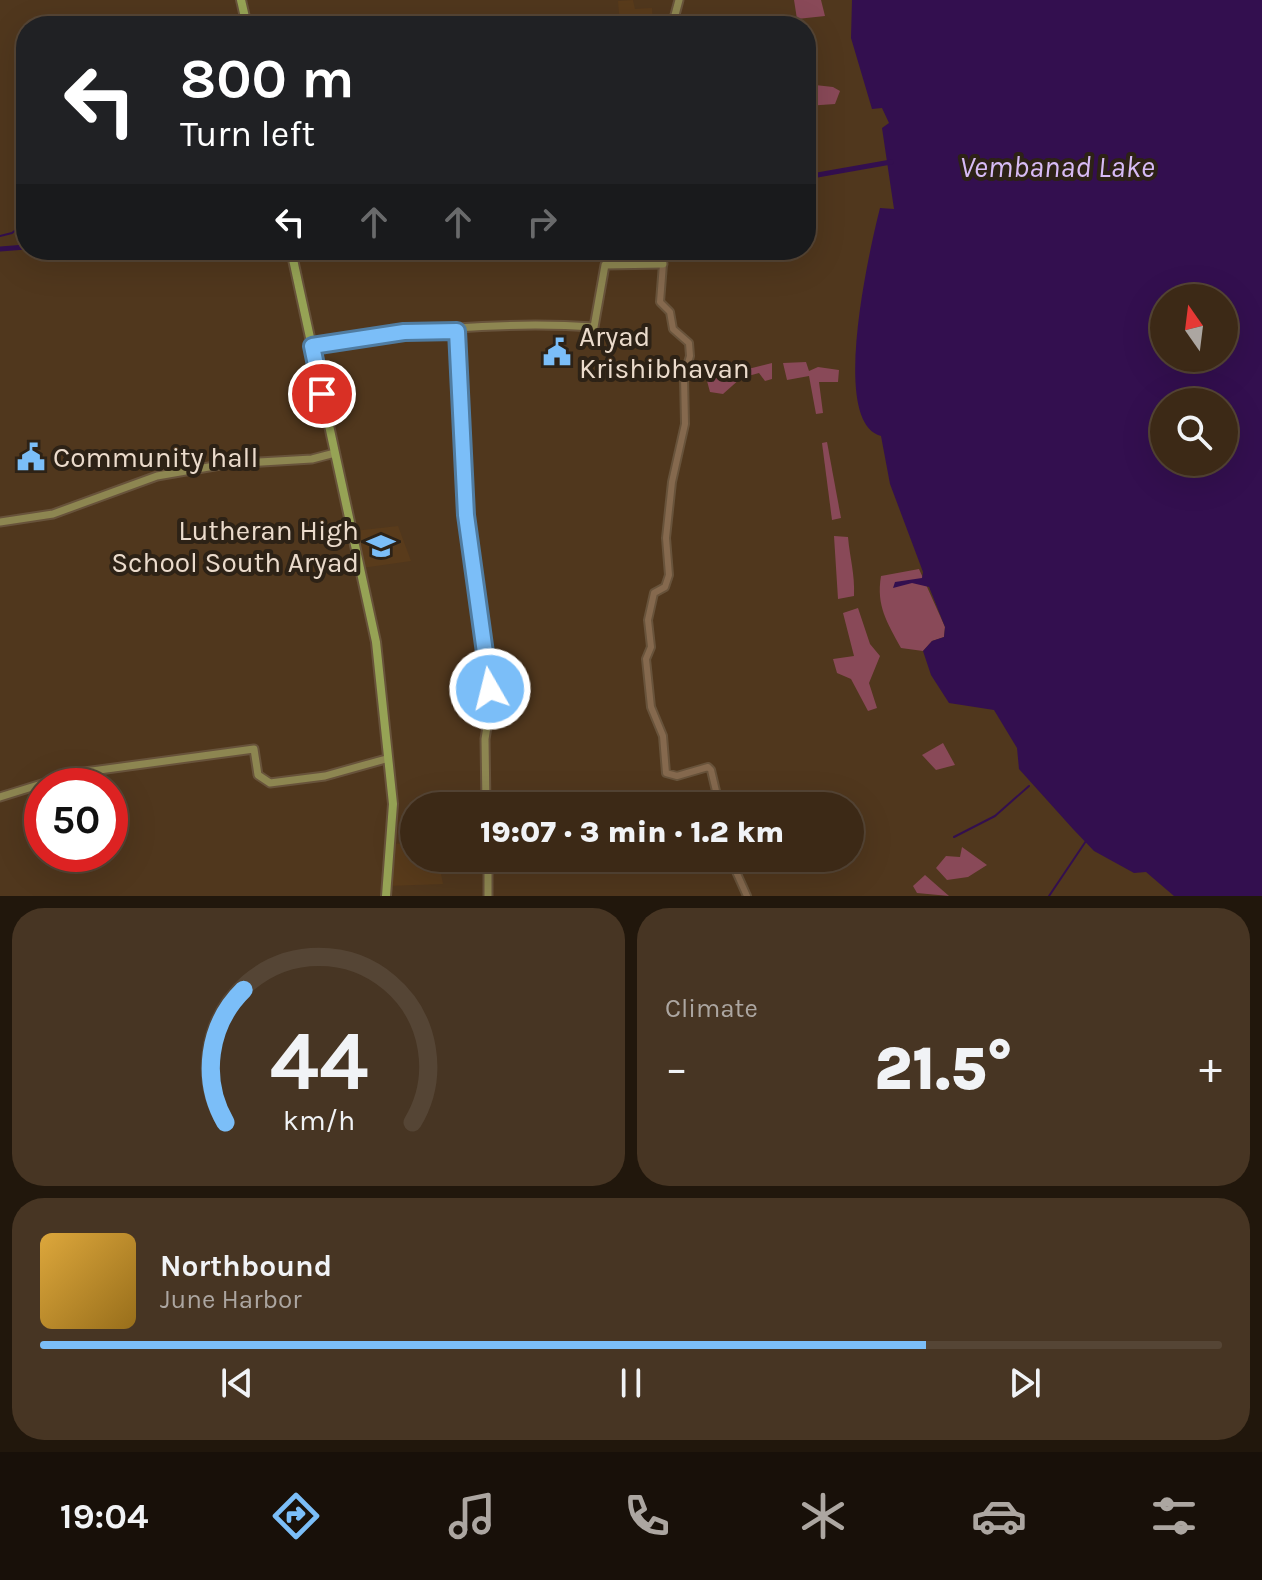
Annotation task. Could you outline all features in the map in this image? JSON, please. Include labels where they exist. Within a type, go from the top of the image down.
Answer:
[{"type":"main road","points":[[293,260],[376,642],[393,804],[386,896]]},
{"type":"main road","points":[[312,346],[404,332],[541,324],[594,327],[605,265],[663,264],[662,260]]},
{"type":"main road","points":[[457,331],[466,515],[491,702],[485,750],[486,792]]},
{"type":"main road","points":[[0,522],[53,514],[157,476],[226,464],[312,459],[335,453]]},
{"type":"main road","points":[[0,797],[77,773],[254,749],[258,775],[270,783],[325,776],[386,759]]},
{"type":"main road","points":[[488,872],[488,896]]},
{"type":"street","points":[[663,264],[660,302],[670,312],[673,329],[689,343],[690,356],[684,376],[685,424],[674,470],[667,527],[669,575],[665,587],[653,596],[648,620],[651,647],[646,659],[651,707],[663,736],[666,773],[672,776],[711,770],[716,792]]},
{"type":"street","points":[[736,872],[747,896]]},
{"type":"shaded area","points":[[633,0],[635,9],[652,8],[652,16],[619,16],[618,1]]},
{"type":"shaded area","points":[[794,0],[821,0],[825,16],[797,16]]},
{"type":"shaded area","points":[[816,85],[840,91],[835,104],[816,105]]},
{"type":"shaded area","points":[[732,362],[736,372],[772,363],[772,379],[765,381],[759,373],[741,378],[723,394],[710,392],[707,381],[720,377],[722,365]]},
{"type":"shaded area","points":[[806,362],[809,371],[818,367],[839,370],[838,382],[819,382],[823,413],[816,414],[809,376],[787,380],[783,363]]},
{"type":"shaded area","points":[[827,442],[841,518],[832,520],[822,443]]},
{"type":"shaded area","name":"Lutheran High School South Aryad","points":[[398,526],[411,561],[362,568],[354,531]]},
{"type":"shaded area","points":[[834,536],[848,537],[854,596],[838,599]]},
{"type":"shaded area","points":[[919,569],[945,627],[944,637],[932,641],[923,651],[901,648],[884,614],[880,596],[881,576]]},
{"type":"shaded area","points":[[858,608],[870,644],[880,656],[869,683],[877,708],[868,711],[851,679],[837,673],[833,659],[854,656],[843,613]]},
{"type":"shaded area","points":[[943,743],[955,765],[936,770],[922,755]]},
{"type":"shaded area","points":[[390,843],[400,844],[400,872],[441,872],[443,884],[388,886]]},
{"type":"shaded area","points":[[962,847],[987,865],[968,877],[947,880],[936,868],[946,856],[960,857]]},
{"type":"shaded area","points":[[925,875],[949,896],[917,893],[913,886]]},
{"type":"water","name":"Vembanad Lake","points":[[852,0],[1262,0],[1262,896],[1174,896],[1146,872],[1134,873],[1094,851],[1019,769],[1017,748],[994,710],[949,703],[931,675],[923,651],[932,641],[944,637],[945,627],[929,587],[912,583],[893,588],[895,582],[922,578],[923,572],[890,484],[881,436],[866,424],[858,401],[855,369],[862,294],[880,208],[894,209],[882,128],[889,123],[882,108],[872,109],[851,38]]},
{"type":"waterway","points":[[816,175],[891,162]]},
{"type":"waterway","points":[[0,236],[16,230]]},
{"type":"waterway","points":[[0,249],[16,248]]},
{"type":"waterway","points":[[954,837],[995,816],[1029,786]]},
{"type":"waterway","points":[[1049,896],[1086,841]]},
{"type":"place","name":"Aryad Krishibhavan","points":[[557,352]]},
{"type":"place","name":"Community hall","points":[[31,457]]},
{"type":"place","name":"Lutheran High School South Aryad","points":[[381,546]]},
{"type":"route","points":[[322,394],[312,346],[404,332],[457,331],[466,515],[490,689]]}]
